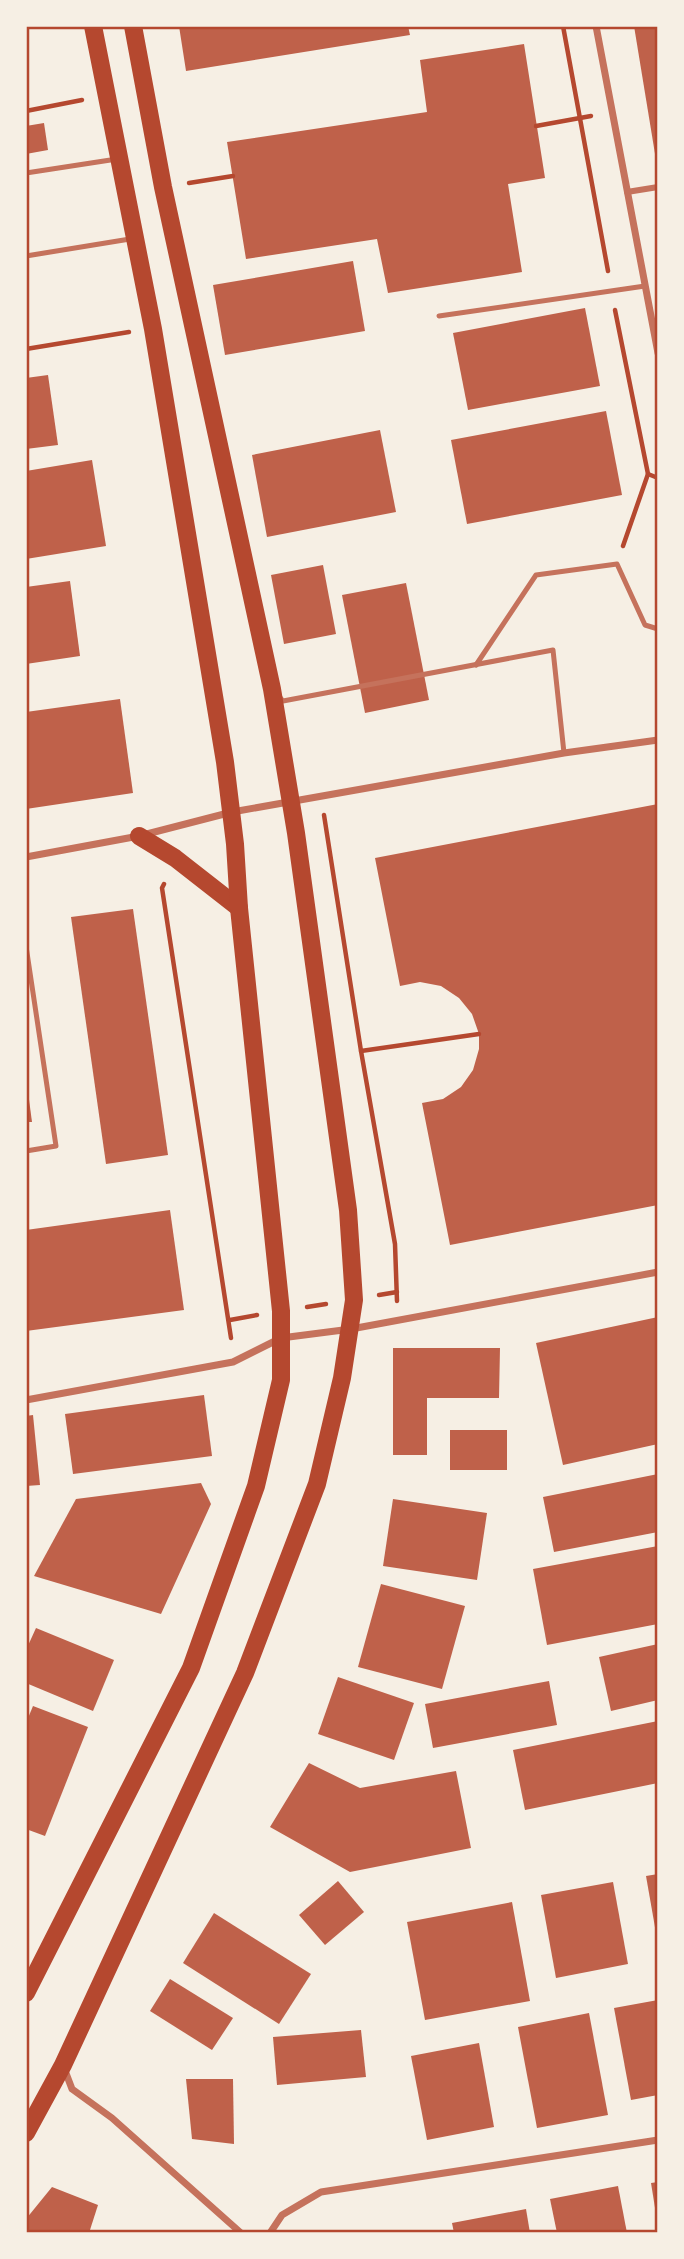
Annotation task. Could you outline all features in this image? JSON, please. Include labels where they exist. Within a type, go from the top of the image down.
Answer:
[{"type":"main road","points":[[26,1993],[191,1668],[256,1486],[281,1380],[281,1311],[239,908],[232,812],[153,329],[93,26]]},
{"type":"main road","points":[[26,2133],[63,2065],[245,1673],[317,1484],[342,1378],[354,1300],[348,1210],[272,689],[163,187],[133,26]]},
{"type":"main road","points":[[139,836],[175,858],[239,908]]},
{"type":"street","points":[[596,26],[658,353]]},
{"type":"street","points":[[627,192],[658,187]]},
{"type":"street","points":[[26,857],[139,836],[232,812],[564,753],[658,740]]},
{"type":"street","points":[[26,1400],[233,1362],[281,1338],[351,1329],[658,1272]]},
{"type":"street","points":[[63,2065],[72,2089],[112,2118],[241,2233]]},
{"type":"street","points":[[270,2233],[282,2215],[321,2192],[658,2140]]},
{"type":"lane","points":[[26,173],[120,159]]},
{"type":"lane","points":[[26,256],[136,237]]},
{"type":"lane","points":[[439,316],[645,286]]},
{"type":"lane","points":[[475,665],[536,575],[617,564],[645,625],[658,629]]},
{"type":"lane","points":[[272,689],[283,701],[552,650],[564,753]]},
{"type":"lane","points":[[26,946],[56,1146],[26,1151]]},
{"type":"path","points":[[563,26],[611,291],[648,474],[617,564]]},
{"type":"path","points":[[26,111],[107,95]]},
{"type":"path","points":[[537,126],[612,112]]},
{"type":"path","points":[[163,187],[233,176]]},
{"type":"path","points":[[26,349],[153,329]]},
{"type":"path","points":[[648,474],[658,478]]},
{"type":"path","points":[[321,797],[395,1244],[397,1319]]},
{"type":"path","points":[[175,858],[162,888],[230,1320],[233,1362]]},
{"type":"path","points":[[361,1051],[479,1034]]},
{"type":"path","points":[[230,1320],[397,1292]]},
{"type":"building","points":[[179,26],[408,26],[410,35],[186,71]]},
{"type":"building","points":[[634,26],[658,26],[658,160],[656,160]]},
{"type":"building","points":[[524,44],[545,178],[508,184],[522,272],[388,293],[377,239],[246,259],[227,142],[427,112],[420,60]]},
{"type":"building","points":[[44,123],[48,150],[26,154],[26,126]]},
{"type":"building","points":[[353,261],[365,331],[225,355],[213,285]]},
{"type":"building","points":[[585,308],[600,386],[468,410],[453,333]]},
{"type":"building","points":[[48,375],[58,445],[26,449],[26,378]]},
{"type":"building","points":[[606,411],[622,495],[467,524],[451,440]]},
{"type":"building","points":[[380,430],[396,512],[267,537],[252,455]]},
{"type":"building","points":[[92,460],[106,546],[26,559],[26,471]]},
{"type":"building","points":[[323,565],[336,634],[284,644],[271,575]]},
{"type":"building","points":[[70,581],[80,656],[26,664],[26,587]]},
{"type":"building","points":[[406,583],[429,700],[365,713],[342,595]]},
{"type":"building","points":[[120,699],[133,793],[26,809],[26,712]]},
{"type":"building","points":[[658,804],[658,1205],[450,1245],[422,1103],[443,1099],[461,1087],[473,1070],[479,1049],[479,1034],[472,1014],[459,998],[441,986],[420,982],[400,986],[375,858]]},
{"type":"building","points":[[133,909],[168,1155],[106,1164],[71,917]]},
{"type":"building","points":[[28,1092],[32,1122],[26,1122]]},
{"type":"building","points":[[170,1210],[184,1310],[26,1331],[26,1230]]},
{"type":"building","points":[[658,1317],[658,1444],[563,1465],[536,1343]]},
{"type":"building","points":[[393,1348],[500,1348],[499,1398],[427,1398],[427,1455],[393,1455]]},
{"type":"building","points":[[204,1395],[212,1456],[73,1474],[65,1414]]},
{"type":"building","points":[[33,1415],[40,1485],[26,1486],[26,1416]]},
{"type":"building","points":[[450,1430],[507,1430],[507,1470],[450,1470]]},
{"type":"building","points":[[658,1474],[658,1532],[554,1552],[543,1497]]},
{"type":"building","points":[[201,1483],[211,1504],[161,1614],[34,1576],[76,1499]]},
{"type":"building","points":[[393,1499],[487,1513],[477,1580],[383,1566]]},
{"type":"building","points":[[658,1546],[658,1624],[547,1645],[533,1569]]},
{"type":"building","points":[[381,1584],[465,1606],[442,1689],[358,1667]]},
{"type":"building","points":[[36,1628],[114,1660],[93,1711],[26,1683],[26,1650]]},
{"type":"building","points":[[658,1644],[658,1700],[611,1711],[599,1657]]},
{"type":"building","points":[[338,1677],[414,1703],[394,1760],[318,1734]]},
{"type":"building","points":[[549,1681],[557,1725],[433,1748],[425,1704]]},
{"type":"building","points":[[33,1706],[88,1727],[45,1836],[26,1829],[26,1723]]},
{"type":"building","points":[[658,1721],[658,1783],[525,1810],[513,1750]]},
{"type":"building","points":[[309,1763],[360,1788],[456,1771],[471,1848],[350,1872],[270,1827]]},
{"type":"building","points":[[658,1874],[658,1933],[656,1933],[646,1876]]},
{"type":"building","points":[[338,1881],[364,1912],[325,1945],[299,1915]]},
{"type":"building","points":[[613,1882],[628,1964],[556,1978],[541,1895]]},
{"type":"building","points":[[512,1902],[530,2001],[425,2020],[407,1922]]},
{"type":"building","points":[[214,1913],[311,1974],[279,2024],[183,1963]]},
{"type":"building","points":[[170,1979],[233,2018],[212,2050],[150,2011]]},
{"type":"building","points":[[658,2000],[658,2095],[631,2100],[614,2008]]},
{"type":"building","points":[[589,2013],[608,2115],[537,2128],[518,2027]]},
{"type":"building","points":[[361,2030],[366,2077],[277,2085],[273,2037]]},
{"type":"building","points":[[479,2043],[494,2127],[427,2140],[411,2056]]},
{"type":"building","points":[[186,2079],[233,2079],[234,2144],[192,2139]]},
{"type":"building","points":[[658,2182],[658,2214],[656,2214],[651,2183]]},
{"type":"building","points":[[618,2186],[627,2233],[557,2233],[550,2199]]},
{"type":"building","points":[[52,2187],[98,2205],[89,2233],[26,2233],[26,2219]]},
{"type":"building","points":[[526,2209],[530,2233],[454,2233],[452,2223]]}]
